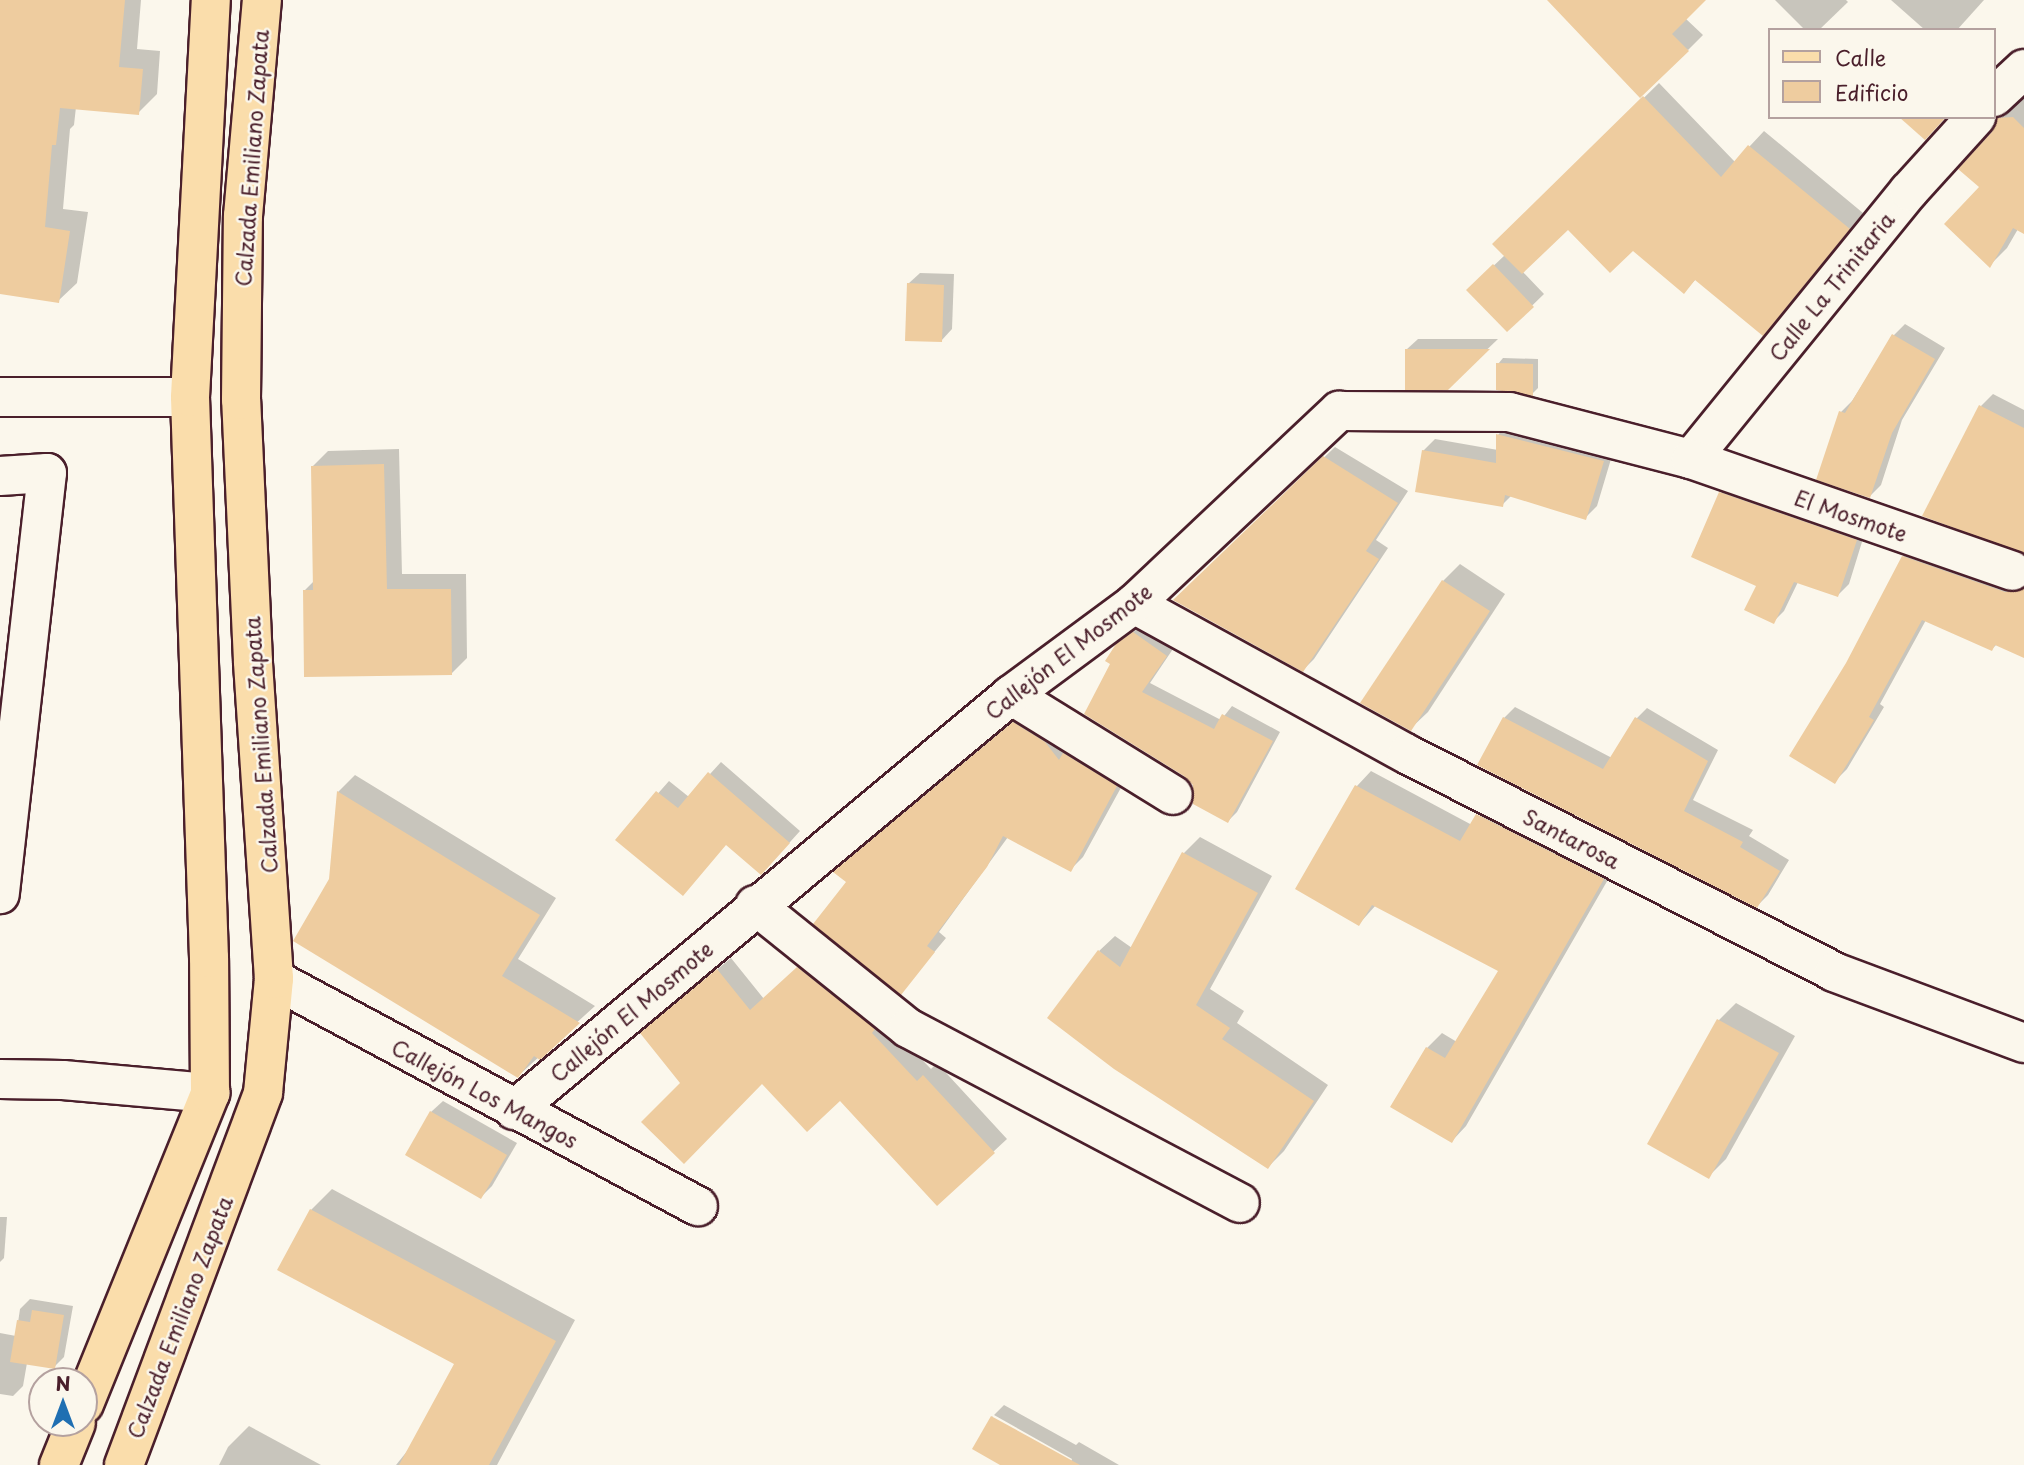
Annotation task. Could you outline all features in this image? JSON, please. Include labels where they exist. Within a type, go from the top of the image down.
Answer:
[{"type":"main road","points":[[98,1369],[210,1093],[209,958],[190,397],[211,0]]},
{"type":"main road","name":"Calzada Emiliano Zapata","points":[[124,1465],[263,1093],[274,979],[253,660],[241,400],[243,216],[262,0]]},
{"type":"main road","points":[[60,1465],[71,1437]]},
{"type":"street","points":[[1996,95],[2024,69]]},
{"type":"street","name":"Calle La Trinitaria","points":[[1690,459],[1909,191],[1974,119]]},
{"type":"street","points":[[0,397],[190,397]]},
{"type":"street","name":"Callejón El Mosmote","points":[[514,1110],[755,905],[1011,695],[1134,604],[1339,411],[1510,412],[1690,459]]},
{"type":"street","name":"El Mosmote","points":[[1690,459],[2012,571]]},
{"type":"street","points":[[0,476],[47,473],[0,894]]},
{"type":"street","name":"Santarosa","points":[[1134,604],[1407,754],[1834,972],[2024,1043]]},
{"type":"street","points":[[1011,695],[1173,795]]},
{"type":"street","points":[[755,905],[908,1028],[1240,1203]]},
{"type":"street","name":"Callejón Los Mangos","points":[[274,979],[514,1110],[698,1206]]},
{"type":"street","points":[[0,1079],[63,1080],[210,1093]]},
{"type":"building","points":[[0,0],[125,0],[119,67],[143,69],[139,115],[60,108],[56,145],[52,145],[45,227],[70,231],[59,303],[0,294]]},
{"type":"building","points":[[1547,0],[1706,0],[1672,34],[1689,51],[1640,98]]},
{"type":"building","points":[[1643,96],[1721,177],[1748,145],[1850,229],[1763,336],[1695,280],[1684,294],[1633,251],[1610,273],[1568,230],[1522,274],[1492,244]]},
{"type":"building","points":[[2013,117],[2024,128],[2024,234],[2013,228],[1990,268],[1944,224],[1979,187],[1958,169],[1992,132],[1997,118]]},
{"type":"building","points":[[1901,119],[1944,119],[1925,140]]},
{"type":"building","points":[[1493,264],[1534,307],[1507,332],[1466,290]]},
{"type":"building","points":[[907,283],[944,285],[942,342],[905,341]]},
{"type":"building","points":[[1892,334],[1935,359],[1892,433],[1870,498],[1816,480],[1839,411],[1845,413]]},
{"type":"building","points":[[1405,349],[1490,349],[1448,390],[1405,390]]},
{"type":"building","points":[[1496,363],[1533,364],[1533,396],[1496,390]]},
{"type":"building","points":[[1979,405],[2024,428],[2024,554],[1922,516]]},
{"type":"building","points":[[1496,434],[1604,461],[1586,520],[1505,495],[1503,507],[1415,492],[1422,450],[1496,463]]},
{"type":"building","points":[[1323,456],[1398,503],[1366,551],[1379,559],[1303,672],[1173,600]]},
{"type":"building","points":[[384,464],[387,589],[451,589],[452,675],[304,677],[303,590],[313,590],[311,466]]},
{"type":"building","points":[[1719,492],[1857,540],[1838,597],[1794,582],[1774,624],[1744,610],[1756,586],[1691,557]]},
{"type":"building","points":[[1902,556],[2005,592],[2024,589],[2024,658],[1995,645],[1992,651],[1922,620],[1869,717],[1874,720],[1835,784],[1789,756],[1846,663]]},
{"type":"building","points":[[1442,580],[1490,611],[1411,731],[1360,703]]},
{"type":"building","points":[[1133,632],[1167,656],[1142,692],[1214,729],[1222,714],[1273,741],[1228,823],[1193,804],[1193,785],[1184,776],[1084,714],[1110,664],[1105,661],[1116,644]]},
{"type":"building","points":[[1503,717],[1603,769],[1635,717],[1708,761],[1684,811],[1743,842],[1740,847],[1780,871],[1757,908],[1477,765]]},
{"type":"building","points":[[1013,722],[1045,742],[1059,760],[1063,753],[1117,786],[1071,872],[1003,836],[987,867],[927,946],[935,952],[901,995],[813,924],[846,882],[833,872]]},
{"type":"building","points":[[708,772],[790,843],[761,875],[726,845],[683,896],[615,840],[656,791],[678,808]]},
{"type":"building","points":[[1355,785],[1460,841],[1476,814],[1604,879],[1452,1143],[1390,1107],[1426,1047],[1445,1058],[1498,971],[1372,905],[1359,926],[1295,889]]},
{"type":"building","points":[[337,791],[540,915],[502,976],[580,1023],[540,1060],[534,1056],[518,1078],[293,941],[329,879]]},
{"type":"building","points":[[1182,852],[1258,893],[1196,1005],[1230,1028],[1222,1039],[1314,1101],[1268,1169],[1114,1069],[1047,1018],[1098,950],[1120,967]]},
{"type":"building","points":[[797,967],[875,1029],[872,1033],[917,1081],[923,1075],[995,1153],[937,1206],[840,1101],[807,1132],[762,1084],[684,1164],[641,1122],[680,1083],[640,1033],[717,969],[750,1010]]},
{"type":"building","points":[[1717,1019],[1779,1053],[1709,1179],[1647,1144]]},
{"type":"building","points":[[430,1111],[507,1155],[481,1199],[405,1155]]},
{"type":"building","points":[[310,1209],[556,1341],[489,1465],[399,1465],[454,1364],[277,1270]]},
{"type":"building","points":[[32,1310],[64,1315],[55,1367],[10,1362],[17,1320],[30,1322]]},
{"type":"building","points":[[991,1416],[1080,1465],[1000,1465],[972,1449]]}]
